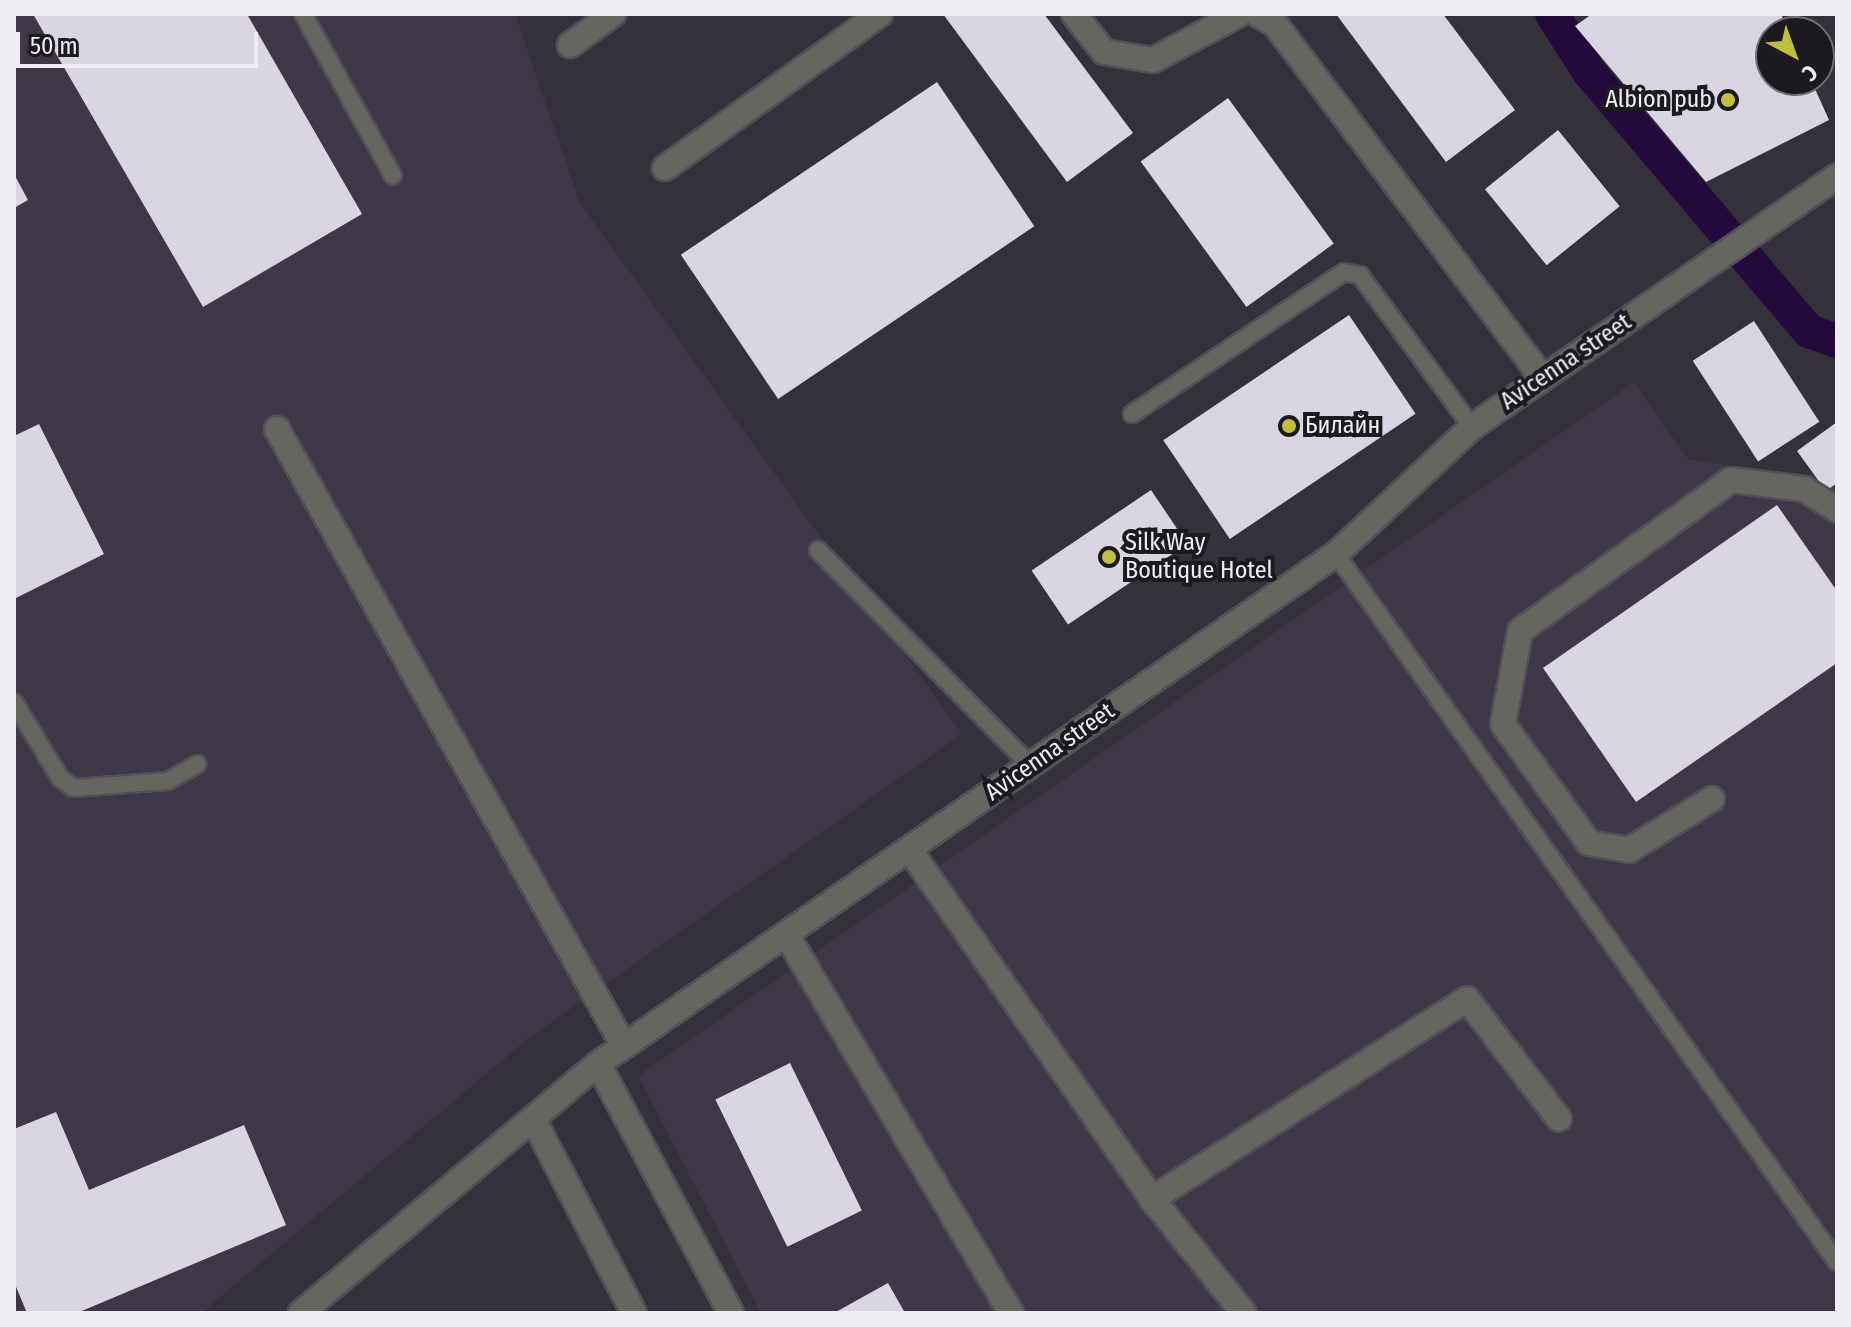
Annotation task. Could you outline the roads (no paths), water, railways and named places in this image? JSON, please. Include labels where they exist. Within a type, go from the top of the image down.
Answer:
[{"type":"street","points":[[570,45],[613,14]]},
{"type":"street","points":[[665,168],[880,14]]},
{"type":"street","points":[[1074,14],[1104,52],[1153,60],[1239,14]]},
{"type":"street","points":[[1257,14],[1275,24],[1543,378]]},
{"type":"street","name":"Avicenna street","points":[[301,1313],[534,1121],[598,1064],[1336,554],[1472,427],[1837,176]]},
{"type":"street","points":[[277,429],[624,1046]]},
{"type":"street","points":[[1712,799],[1629,850],[1589,843],[1503,724],[1520,631],[1731,480],[1804,489],[1837,510]]},
{"type":"street","points":[[909,849],[1152,1199],[1244,1313]]},
{"type":"street","points":[[786,934],[1011,1313]]},
{"type":"street","points":[[1152,1199],[1467,999],[1559,1119]]},
{"type":"street","points":[[598,1064],[731,1313]]},
{"type":"street","points":[[534,1121],[634,1313]]},
{"type":"lane","points":[[303,14],[393,176]]},
{"type":"lane","points":[[1132,414],[1344,272],[1360,275],[1472,427]]},
{"type":"lane","points":[[818,550],[1030,765]]},
{"type":"lane","points":[[1336,554],[1837,1262]]},
{"type":"lane","points":[[14,702],[60,778],[74,788],[168,781],[197,764]]},
{"type":"waterway","points":[[1552,14],[1589,72],[1809,331],[1837,341]]},
{"type":"place","name":"Albion pub","points":[[1728,100]]},
{"type":"place","name":"Билайн","points":[[1289,426]]},
{"type":"place","name":"Silk Way Boutique Hotel","points":[[1109,557]]}]
